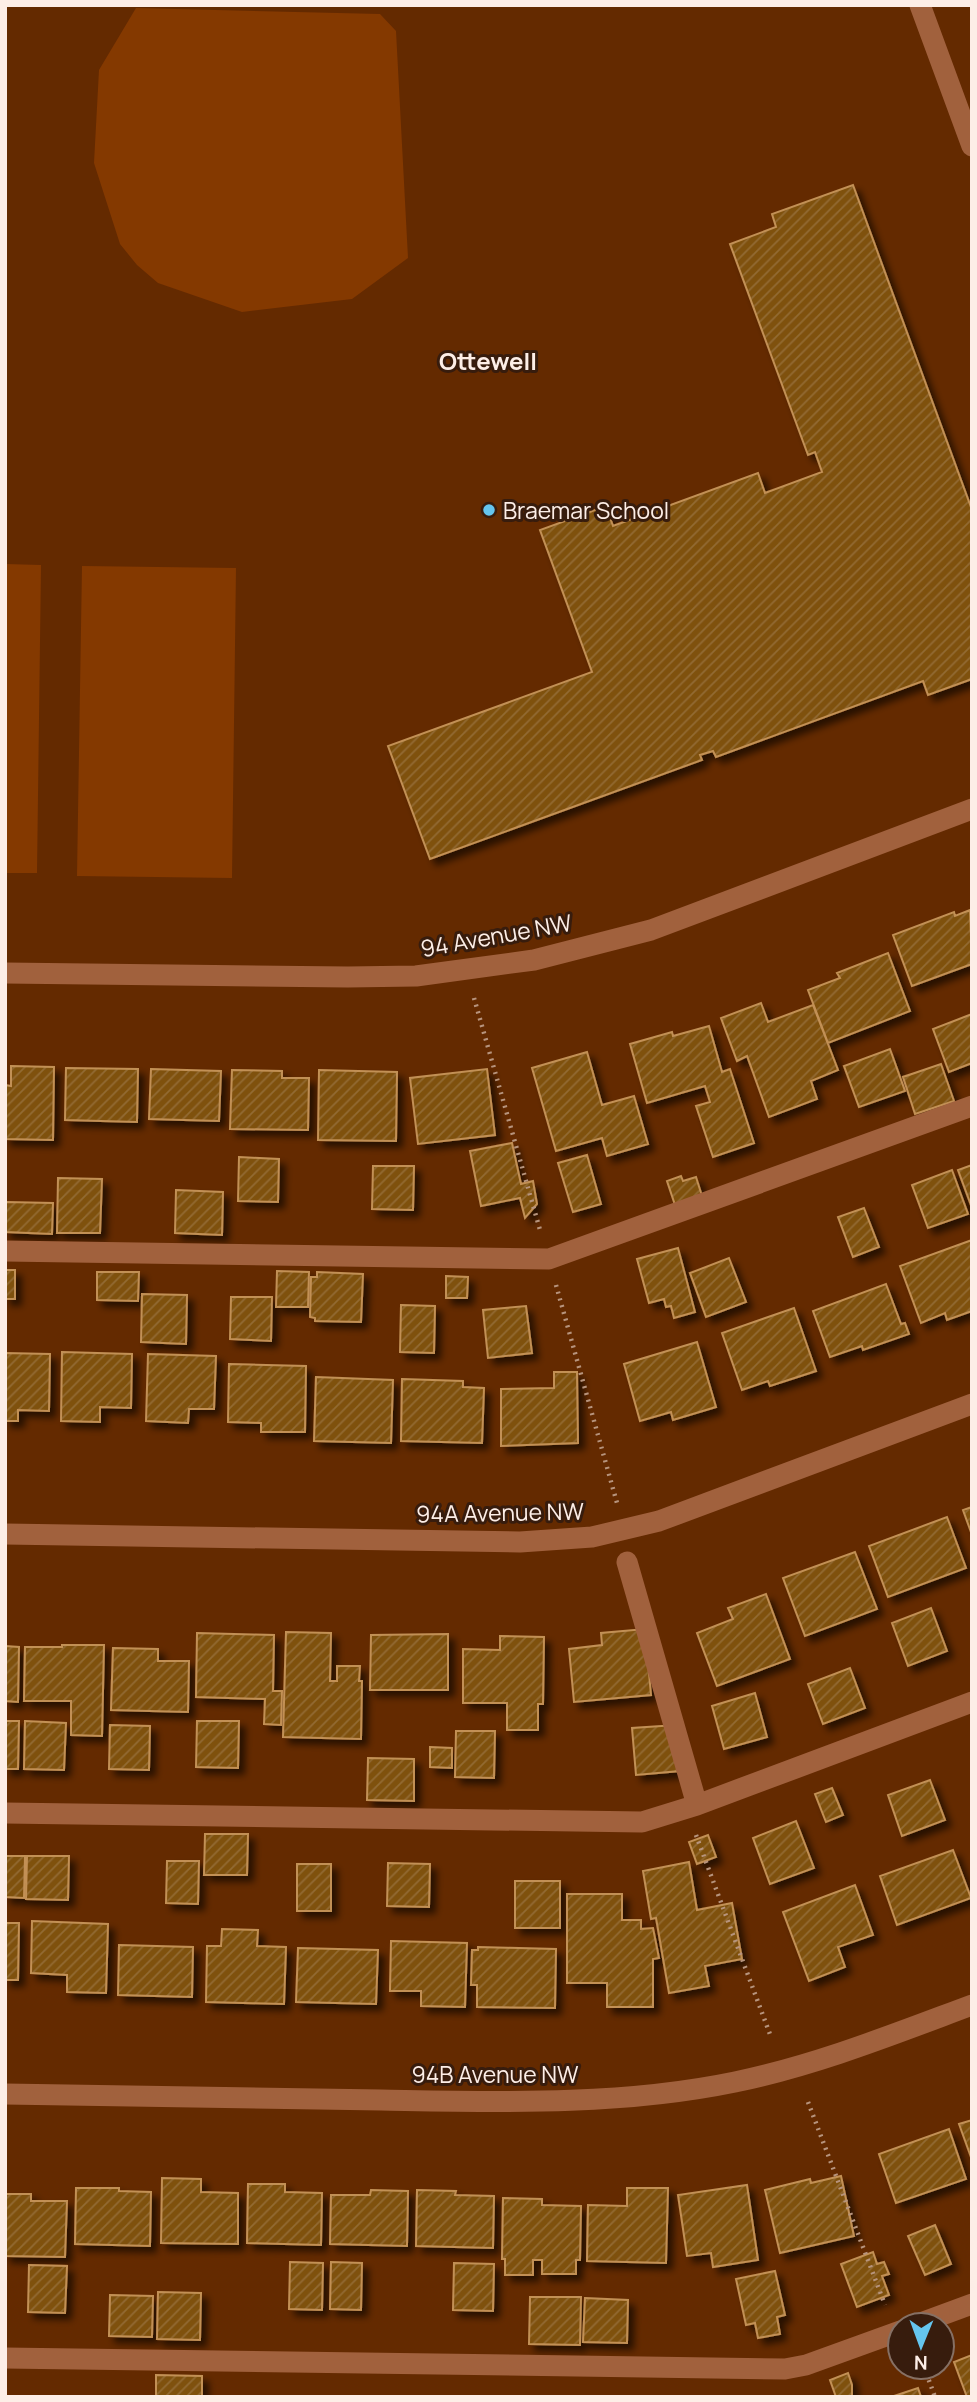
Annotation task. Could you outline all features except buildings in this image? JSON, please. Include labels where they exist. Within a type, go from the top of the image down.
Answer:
[{"type":"street","points":[[920,5],[972,146]]},
{"type":"street","name":"94 Avenue NW","points":[[5,972],[402,976],[461,971],[534,960],[651,930],[972,809]]},
{"type":"street","points":[[5,1251],[549,1259],[972,1106]]},
{"type":"street","name":"94A Avenue NW","points":[[5,1534],[520,1542],[592,1537],[659,1521],[972,1404]]},
{"type":"street","points":[[627,1562],[697,1805]]},
{"type":"street","points":[[5,1813],[628,1822],[657,1818],[697,1805],[972,1702]]},
{"type":"street","name":"94B Avenue NW","points":[[5,2094],[541,2102],[660,2094],[734,2082],[794,2068],[846,2052],[972,2005]]},
{"type":"street","points":[[953,2311],[972,2304]]},
{"type":"street","points":[[5,2358],[785,2370],[806,2365],[886,2335]]},
{"type":"path","points":[[695,1833],[771,2037]]},
{"type":"path","points":[[808,2102],[887,2309]]},
{"type":"shaded area","points":[[136,8],[380,14],[396,31],[408,258],[352,299],[242,312],[158,283],[137,265],[120,244],[94,163],[99,70]]},
{"type":"shaded area","points":[[5,564],[41,565],[37,873],[5,873]]},
{"type":"shaded area","points":[[82,566],[236,568],[232,878],[77,876]]},
{"type":"place","name":"Braemar School","points":[[489,510]]},
{"type":"district","name":"Ottewell","points":[[488,360]]}]
